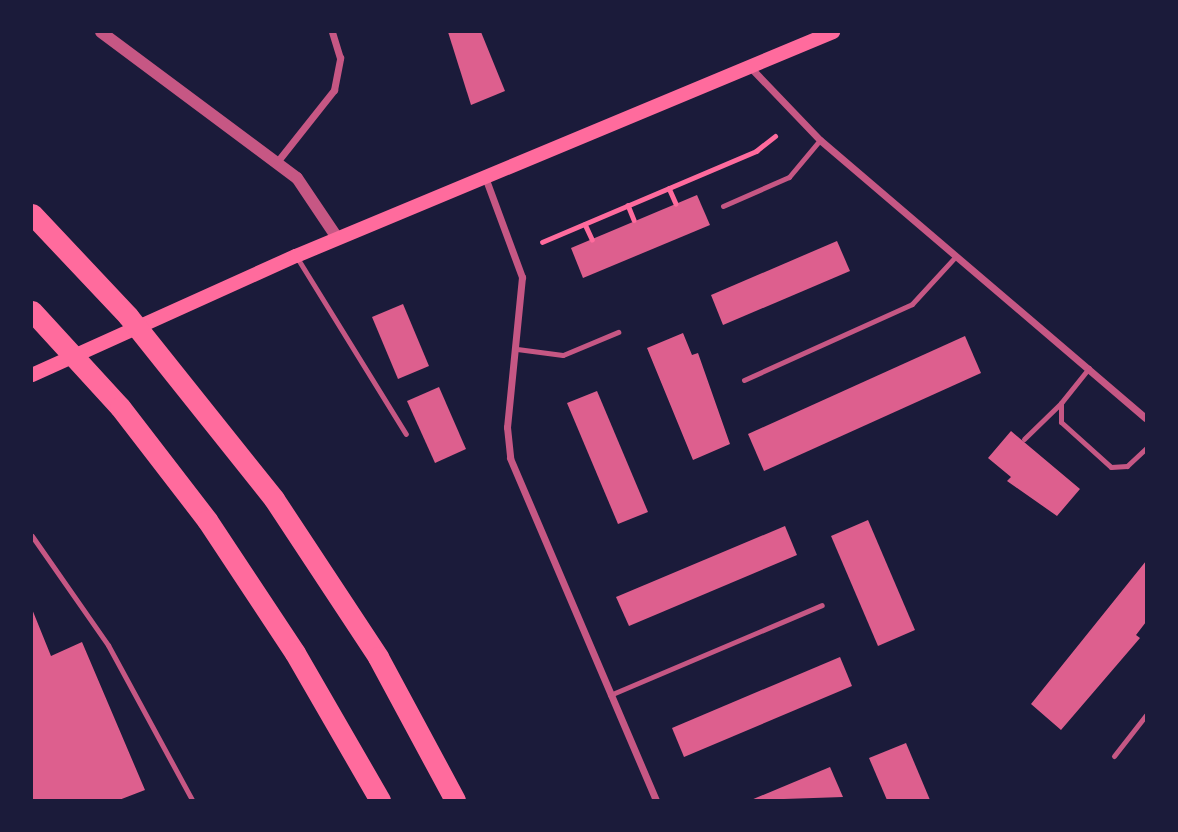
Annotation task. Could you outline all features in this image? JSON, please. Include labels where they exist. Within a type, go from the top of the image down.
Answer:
[{"type":"highway","points":[[32,214],[90,273],[183,380],[332,582],[456,800]]},
{"type":"highway","points":[[32,311],[120,407],[253,587],[380,800]]},
{"type":"main road","points":[[32,375],[296,256],[833,32]]},
{"type":"street","points":[[101,32],[277,162],[316,197],[338,239]]},
{"type":"street","points":[[277,162],[334,90],[340,58],[331,32]]},
{"type":"street","points":[[749,65],[820,140],[1146,418]]},
{"type":"street","points":[[485,177],[522,277],[517,349],[507,427],[510,458],[656,800]]},
{"type":"lane","points":[[723,206],[789,177],[820,140]]},
{"type":"lane","points":[[296,256],[406,434]]},
{"type":"lane","points":[[744,380],[912,304],[955,257]]},
{"type":"lane","points":[[517,349],[563,355],[618,332]]},
{"type":"lane","points":[[1024,439],[1061,403],[1089,368]]},
{"type":"lane","points":[[1061,403],[1066,429],[1111,467],[1127,466],[1146,448]]},
{"type":"lane","points":[[32,536],[108,645],[192,800]]},
{"type":"lane","points":[[610,695],[822,605]]},
{"type":"lane","points":[[1114,756],[1146,715]]},
{"type":"path","points":[[542,242],[669,188],[775,136]]},
{"type":"path","points":[[669,188],[676,204]]},
{"type":"path","points":[[628,205],[634,220]]},
{"type":"path","points":[[585,223],[592,239]]},
{"type":"building","points":[[448,32],[481,32],[505,91],[471,105]]},
{"type":"building","points":[[697,195],[710,225],[583,278],[571,248]]},
{"type":"building","points":[[837,241],[850,271],[723,325],[711,295]]},
{"type":"building","points":[[403,304],[429,366],[398,379],[372,317]]},
{"type":"building","points":[[683,333],[692,355],[698,353],[730,444],[693,460],[647,348]]},
{"type":"building","points":[[965,336],[981,373],[764,471],[748,434]]},
{"type":"building","points":[[439,387],[466,449],[435,463],[407,401]]},
{"type":"building","points":[[597,391],[648,512],[618,524],[567,403]]},
{"type":"building","points":[[1011,431],[1080,489],[1057,516],[1007,481],[1011,477],[988,458]]},
{"type":"building","points":[[868,520],[915,630],[878,646],[831,536]]},
{"type":"building","points":[[785,526],[797,555],[629,626],[616,597]]},
{"type":"building","points":[[1146,561],[1146,622],[1136,635],[1140,638],[1061,730],[1031,704]]},
{"type":"building","points":[[32,609],[51,656],[82,642],[145,790],[119,800],[32,800]]},
{"type":"building","points":[[840,657],[852,686],[684,757],[672,728]]},
{"type":"building","points":[[906,743],[930,800],[887,800],[869,758]]},
{"type":"building","points":[[830,767],[843,797],[751,800]]}]
